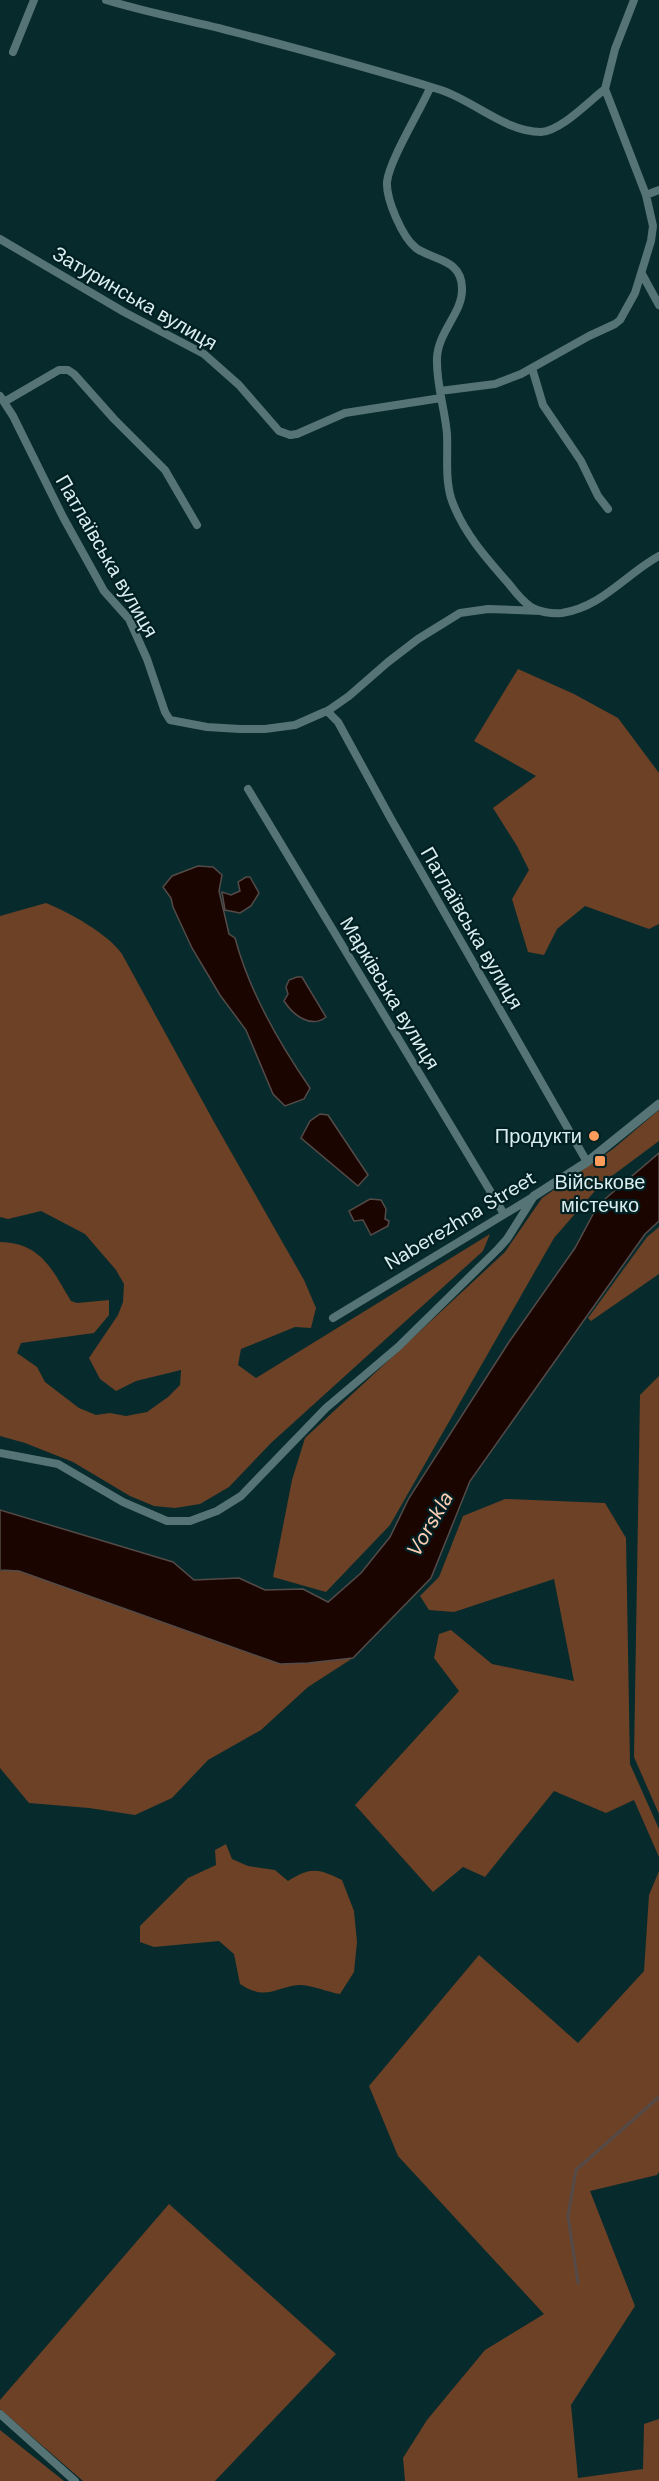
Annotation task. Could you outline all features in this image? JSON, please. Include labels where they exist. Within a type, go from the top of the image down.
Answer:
[{"type":"street","points":[[13,52],[34,0]]},
{"type":"street","points":[[106,0],[141,11],[234,32],[430,87],[465,100],[515,126],[539,132],[560,125],[605,89],[615,49],[634,0]]},
{"type":"street","points":[[430,87],[389,170],[387,192],[392,208],[411,243],[417,249],[446,260],[461,284],[460,300],[438,345],[437,360],[440,395],[447,432],[450,495],[456,513],[488,561],[521,599],[541,611],[561,613],[580,608],[608,594],[659,556]]},
{"type":"street","name":"Затуринська вулиця","points":[[0,239],[124,312],[204,354],[239,385],[279,431],[290,435],[297,434],[345,413],[495,384],[532,368],[621,320],[642,274],[651,242],[652,226],[646,195],[605,89]]},
{"type":"street","points":[[646,195],[659,190]]},
{"type":"street","points":[[642,274],[659,305]]},
{"type":"street","points":[[532,368],[543,405],[581,461],[598,496],[608,509]]},
{"type":"street","points":[[2,399],[59,370],[68,370],[75,374],[114,419],[165,470],[197,525]]},
{"type":"street","name":"Патлаївська вулиця","points":[[2,399],[104,591],[129,619],[170,720],[207,727],[265,729],[295,725],[327,711],[361,687],[374,673],[418,639],[460,613],[488,609],[541,611]]},
{"type":"street","name":"Патлаївська вулиця","points":[[327,711],[338,722],[587,1162]]},
{"type":"street","name":"Марківська вулиця","points":[[248,789],[504,1214]]},
{"type":"street","name":"Naberezhna Street","points":[[333,1318],[587,1162],[659,1104]]},
{"type":"street","points":[[0,1453],[58,1464],[123,1503],[167,1521],[190,1521],[217,1511],[241,1496],[326,1408],[398,1347],[498,1249],[507,1239],[534,1196]]},
{"type":"street","points":[[0,2414],[75,2481]]},
{"type":"shaded area","points":[[518,669],[574,694],[618,718],[659,773],[659,924],[649,929],[585,906],[557,929],[544,955],[528,952],[512,899],[529,870],[493,808],[536,776],[474,741]]},
{"type":"shaded area","points":[[46,903],[98,931],[122,954],[304,1280],[316,1308],[311,1328],[295,1327],[241,1349],[238,1365],[256,1378],[490,1234],[483,1251],[271,1443],[229,1487],[200,1504],[175,1508],[154,1506],[130,1496],[73,1462],[0,1436],[0,1242],[26,1247],[36,1253],[51,1269],[71,1301],[77,1303],[109,1300],[109,1315],[94,1333],[21,1343],[17,1353],[37,1367],[45,1382],[79,1408],[96,1415],[110,1413],[126,1416],[147,1412],[180,1385],[181,1370],[136,1381],[116,1391],[100,1379],[89,1358],[118,1315],[123,1302],[124,1284],[116,1270],[85,1234],[41,1211],[8,1219],[0,1217],[0,916]]},
{"type":"shaded area","points":[[659,1110],[659,1141],[601,1184],[554,1238],[390,1525],[326,1592],[273,1577],[292,1480],[305,1438],[505,1252],[542,1198],[613,1149]]},
{"type":"shaded area","points":[[659,1227],[659,1274],[591,1321],[588,1318],[647,1237]]},
{"type":"shaded area","points":[[659,1376],[659,1814],[634,1757],[640,1395]]},
{"type":"shaded area","points":[[505,1499],[605,1503],[626,1538],[630,1764],[659,1829],[659,1857],[634,1800],[606,1813],[554,1791],[485,1877],[463,1867],[433,1892],[355,1805],[459,1691],[434,1658],[439,1634],[451,1630],[492,1664],[574,1681],[554,1579],[454,1612],[429,1610],[420,1596],[439,1577],[463,1516]]},
{"type":"shaded area","points":[[0,1571],[19,1571],[280,1664],[353,1658],[308,1687],[261,1730],[208,1760],[172,1798],[135,1815],[29,1803],[0,1768]]},
{"type":"shaded area","points":[[226,1844],[232,1859],[248,1866],[275,1870],[288,1881],[308,1871],[320,1871],[342,1880],[354,1911],[357,1942],[354,1972],[340,1994],[303,1985],[263,1993],[249,1989],[240,1984],[234,1954],[219,1941],[154,1947],[140,1942],[140,1926],[188,1878],[216,1865],[215,1850]]},
{"type":"shaded area","points":[[659,1871],[659,2172],[657,2175],[590,2191],[635,2306],[571,2405],[578,2478],[643,2469],[644,2424],[659,2419],[659,2481],[405,2481],[403,2458],[427,2420],[485,2350],[544,2314],[398,2156],[369,2086],[479,1955],[578,2043],[644,1971],[649,1895]]},
{"type":"shaded area","points":[[169,2204],[336,2354],[215,2481],[83,2481],[0,2409],[0,2400]]},
{"type":"shaded area","points":[[0,2430],[64,2481],[0,2481]]},
{"type":"water","points":[[198,866],[213,867],[222,875],[219,891],[229,934],[235,938],[248,977],[266,1016],[310,1088],[304,1099],[285,1106],[273,1094],[246,1030],[220,995],[192,948],[171,898],[163,887],[172,876]]},
{"type":"water","points":[[250,877],[259,893],[251,906],[240,913],[225,910],[222,892],[231,895],[240,891],[238,882]]},
{"type":"water","points":[[302,977],[326,1017],[314,1022],[308,1021],[292,1011],[284,1001],[288,994],[286,987],[289,980]]},
{"type":"water","points":[[320,1114],[328,1115],[368,1175],[358,1186],[301,1138],[310,1121]]},
{"type":"water","name":"Vorskla","points":[[659,1153],[659,1221],[645,1234],[470,1481],[431,1578],[353,1658],[280,1664],[19,1571],[0,1570],[0,1510],[173,1562],[194,1580],[239,1578],[265,1590],[303,1589],[328,1602],[361,1573],[390,1537],[409,1498],[509,1342],[575,1248],[598,1205]]},
{"type":"water","points":[[370,1199],[381,1200],[386,1209],[385,1219],[389,1221],[388,1226],[371,1235],[363,1220],[354,1221],[349,1211]]},
{"type":"waterway","points":[[578,2283],[568,2216],[576,2170],[659,2097]]},
{"type":"place","name":"Продукти","points":[[594,1136]]},
{"type":"place","name":"Військове містечко","points":[[600,1161]]}]
